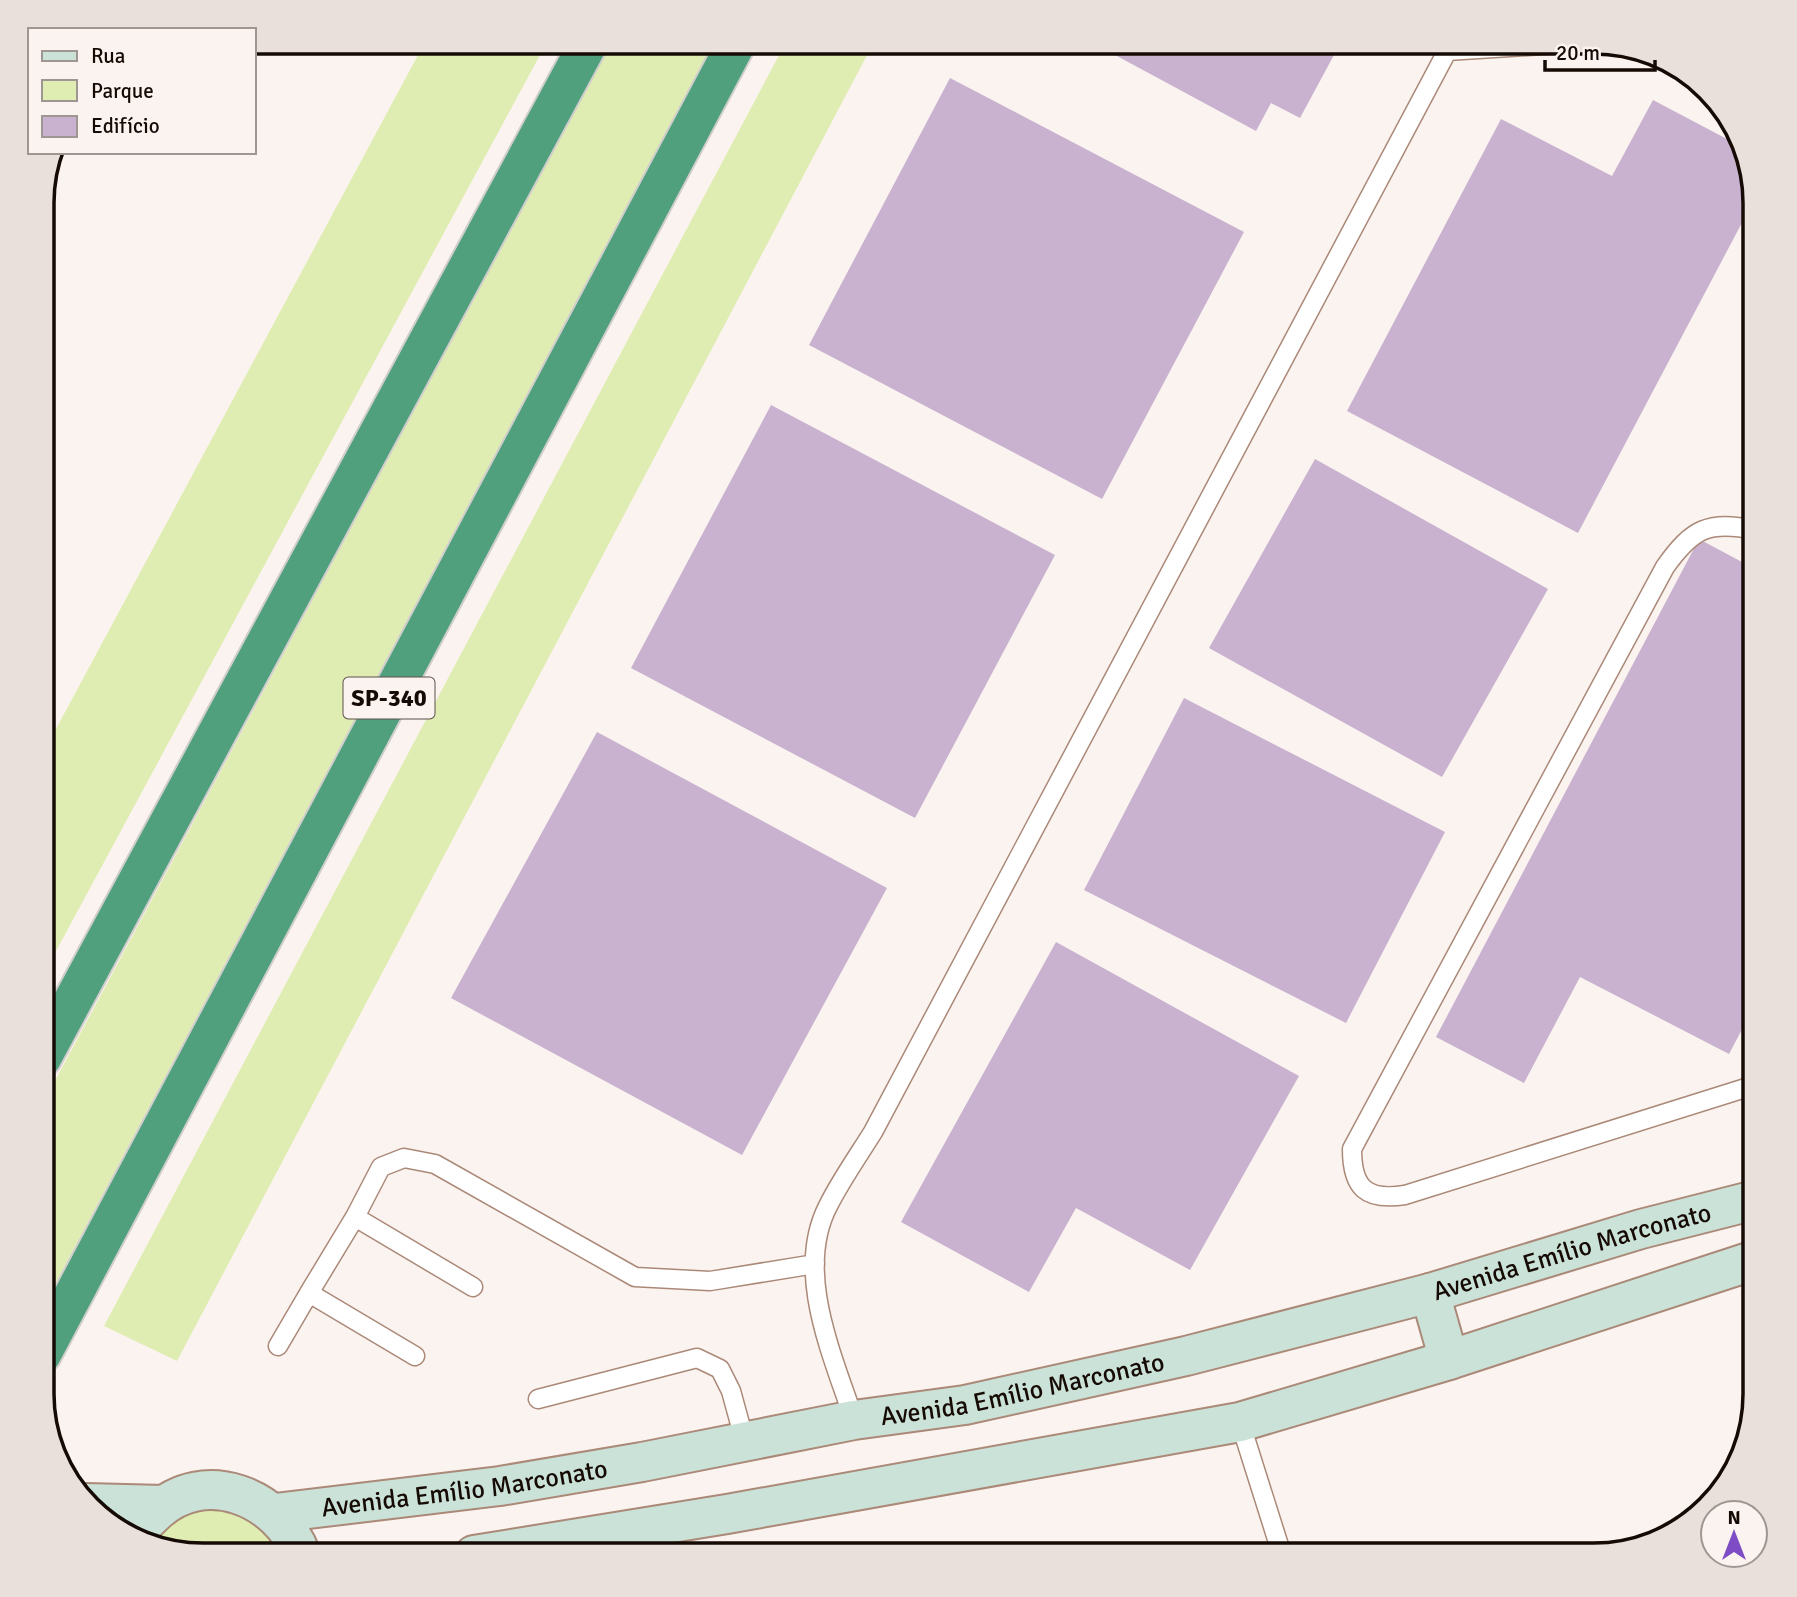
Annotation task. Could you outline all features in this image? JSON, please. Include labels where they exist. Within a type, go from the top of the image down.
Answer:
[{"type":"highway","points":[[55,1034],[583,54]]},
{"type":"highway","name":"SP-340","points":[[55,1329],[731,54]]},
{"type":"main road","name":"Avenida Emílio Marconato","points":[[275,1513],[500,1486],[854,1420],[965,1405],[1173,1359],[1430,1293],[1705,1211],[1743,1203]]},
{"type":"main road","points":[[604,1543],[1240,1422],[1450,1360],[1743,1264]]},
{"type":"main road","points":[[1430,1293],[1450,1360]]},
{"type":"main road","points":[[142,1529],[164,1505],[191,1493],[220,1490],[250,1497],[275,1513],[294,1535],[297,1543]]},
{"type":"main road","points":[[103,1503],[164,1505]]},
{"type":"lane","points":[[854,1420],[829,1342],[817,1293],[816,1245],[827,1208],[873,1132],[1446,54]]},
{"type":"lane","points":[[1742,527],[1729,524],[1707,527],[1684,541],[1665,567],[1352,1149],[1352,1168],[1357,1184],[1369,1193],[1384,1198],[1405,1195],[1743,1089]]},
{"type":"lane","points":[[278,1346],[355,1217],[381,1167],[404,1158],[435,1164],[635,1277],[710,1281],[815,1264]]},
{"type":"lane","points":[[355,1217],[473,1287]]},
{"type":"lane","points":[[309,1293],[415,1356]]},
{"type":"lane","points":[[538,1399],[697,1358],[720,1369],[731,1391],[745,1442]]},
{"type":"lane","points":[[1240,1422],[1278,1543]]},
{"type":"green space","points":[[419,54],[541,54],[55,953],[55,731]]},
{"type":"green space","points":[[605,54],[708,54],[55,1284],[55,1081]]},
{"type":"green space","points":[[780,54],[868,54],[177,1361],[104,1326]]},
{"type":"green space","points":[[239,1506],[278,1543],[203,1543],[159,1536],[179,1517],[200,1510]]},
{"type":"building","points":[[1113,54],[1335,54],[1300,118],[1271,103],[1256,131]]},
{"type":"building","points":[[950,78],[1244,232],[1102,499],[809,345]]},
{"type":"building","points":[[1653,100],[1728,140],[1740,174],[1742,223],[1578,533],[1347,411],[1501,119],[1612,176]]},
{"type":"building","points":[[771,405],[1055,555],[915,818],[631,668]]},
{"type":"building","points":[[1315,459],[1548,589],[1442,777],[1209,648]]},
{"type":"building","points":[[1699,539],[1742,562],[1743,1028],[1729,1054],[1580,977],[1524,1083],[1436,1037]]},
{"type":"building","points":[[1184,698],[1445,832],[1346,1023],[1084,890]]},
{"type":"building","points":[[597,732],[887,888],[742,1155],[451,998]]},
{"type":"building","points":[[1056,942],[1299,1076],[1190,1270],[1076,1208],[1029,1292],[901,1222]]}]
